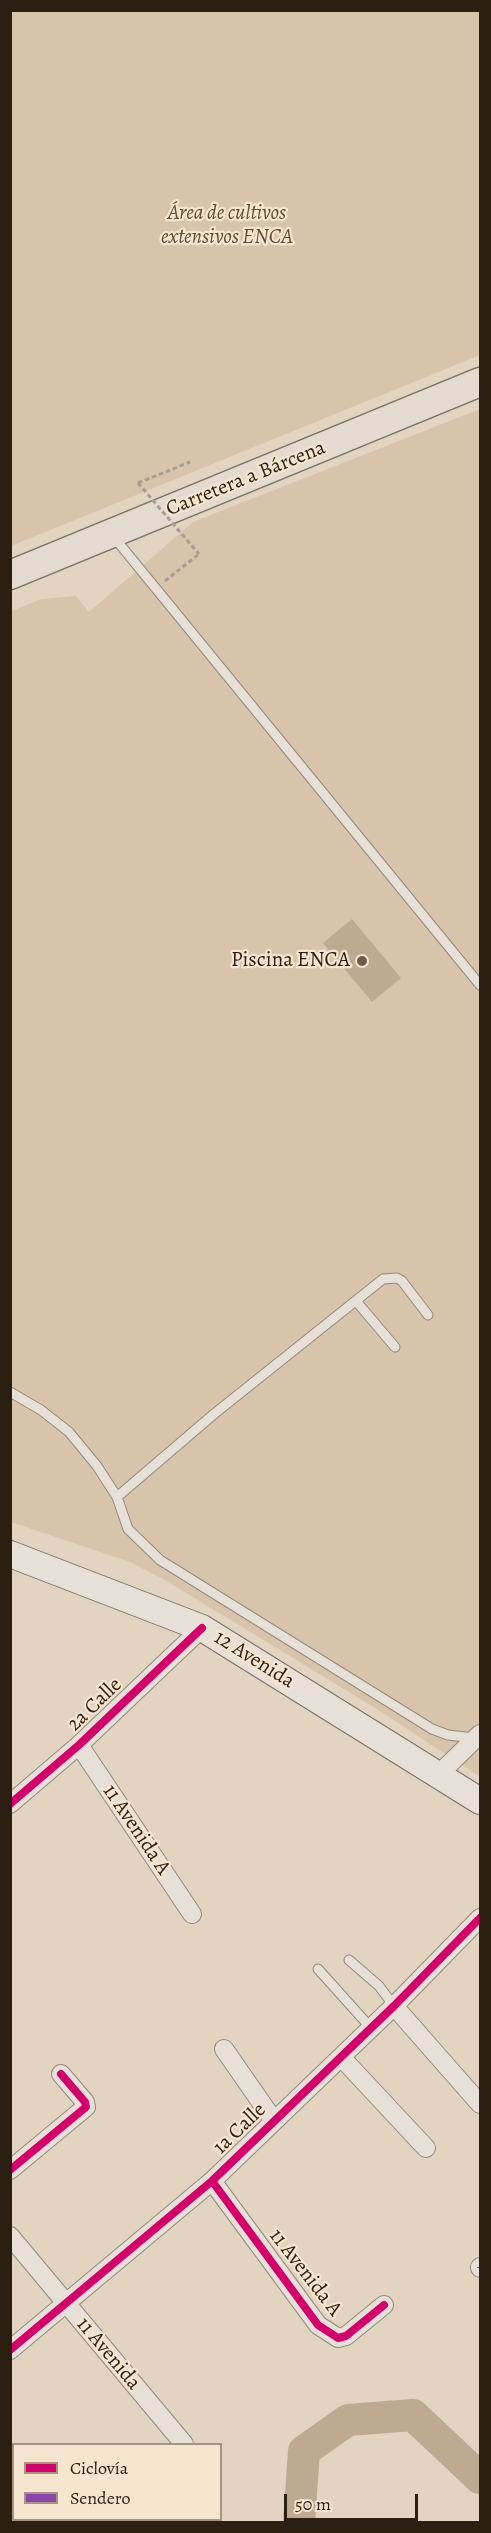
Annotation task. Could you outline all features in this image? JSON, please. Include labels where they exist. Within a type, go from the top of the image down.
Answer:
[{"type":"main road","name":"Carretera a Bárcena","points":[[10,575],[480,382]]},
{"type":"main road","name":"12 Avenida","points":[[10,1554],[202,1628],[480,1801]]},
{"type":"street","name":"2a Calle","points":[[10,1804],[79,1745],[202,1628]]},
{"type":"street","points":[[438,1774],[478,1736]]},
{"type":"street","name":"11 Avenida A","points":[[79,1745],[192,1914]]},
{"type":"street","name":"1a Calle","points":[[10,2350],[212,2181],[394,2006],[480,1918]]},
{"type":"street","points":[[394,2006],[480,2104]]},
{"type":"street","points":[[224,2049],[274,2121]]},
{"type":"street","points":[[341,2057],[426,2148]]},
{"type":"street","points":[[10,2170],[86,2107],[85,2102],[61,2074]]},
{"type":"street","name":"11 Avenida A","points":[[212,2181],[318,2325],[338,2338],[346,2336],[384,2305]]},
{"type":"street","name":"11 Avenida","points":[[10,2236],[182,2443]]},
{"type":"lane","points":[[111,534],[480,982]]},
{"type":"lane","points":[[117,1497],[214,1414],[383,1279],[397,1278],[407,1287],[428,1315]]},
{"type":"lane","points":[[356,1300],[395,1347]]},
{"type":"lane","points":[[10,1392],[41,1410],[69,1431],[97,1466],[117,1497],[128,1529],[159,1560],[432,1729],[448,1735],[478,1736]]},
{"type":"lane","points":[[349,1960],[379,1986],[394,2006]]},
{"type":"lane","points":[[318,1968],[371,2028]]},
{"type":"path","points":[[156,588],[199,554],[138,483],[190,462]]},
{"type":"green space","name":"Área de cultivos extensivos ENCA","points":[[11,10],[480,11],[480,355],[11,546]]},
{"type":"green space","points":[[480,409],[480,1777],[380,1711],[165,1580],[130,1562],[11,1522],[10,612],[41,599],[76,596],[89,612],[193,522]]},
{"type":"shaded area","name":"Piscina ENCA","points":[[352,919],[401,978],[372,1002],[323,943]]},
{"type":"waterway","points":[[299,2522],[304,2451],[348,2420],[413,2415],[480,2478]]},
{"type":"cycle path","points":[[10,1804],[79,1745],[202,1628]]},
{"type":"cycle path","points":[[10,2350],[212,2181],[394,2006],[480,1918]]},
{"type":"cycle path","points":[[10,2170],[86,2107],[85,2102],[61,2074]]},
{"type":"cycle path","points":[[212,2181],[318,2325],[338,2338],[346,2336],[384,2305]]},
{"type":"place","name":"Piscina ENCA","points":[[362,961]]}]
